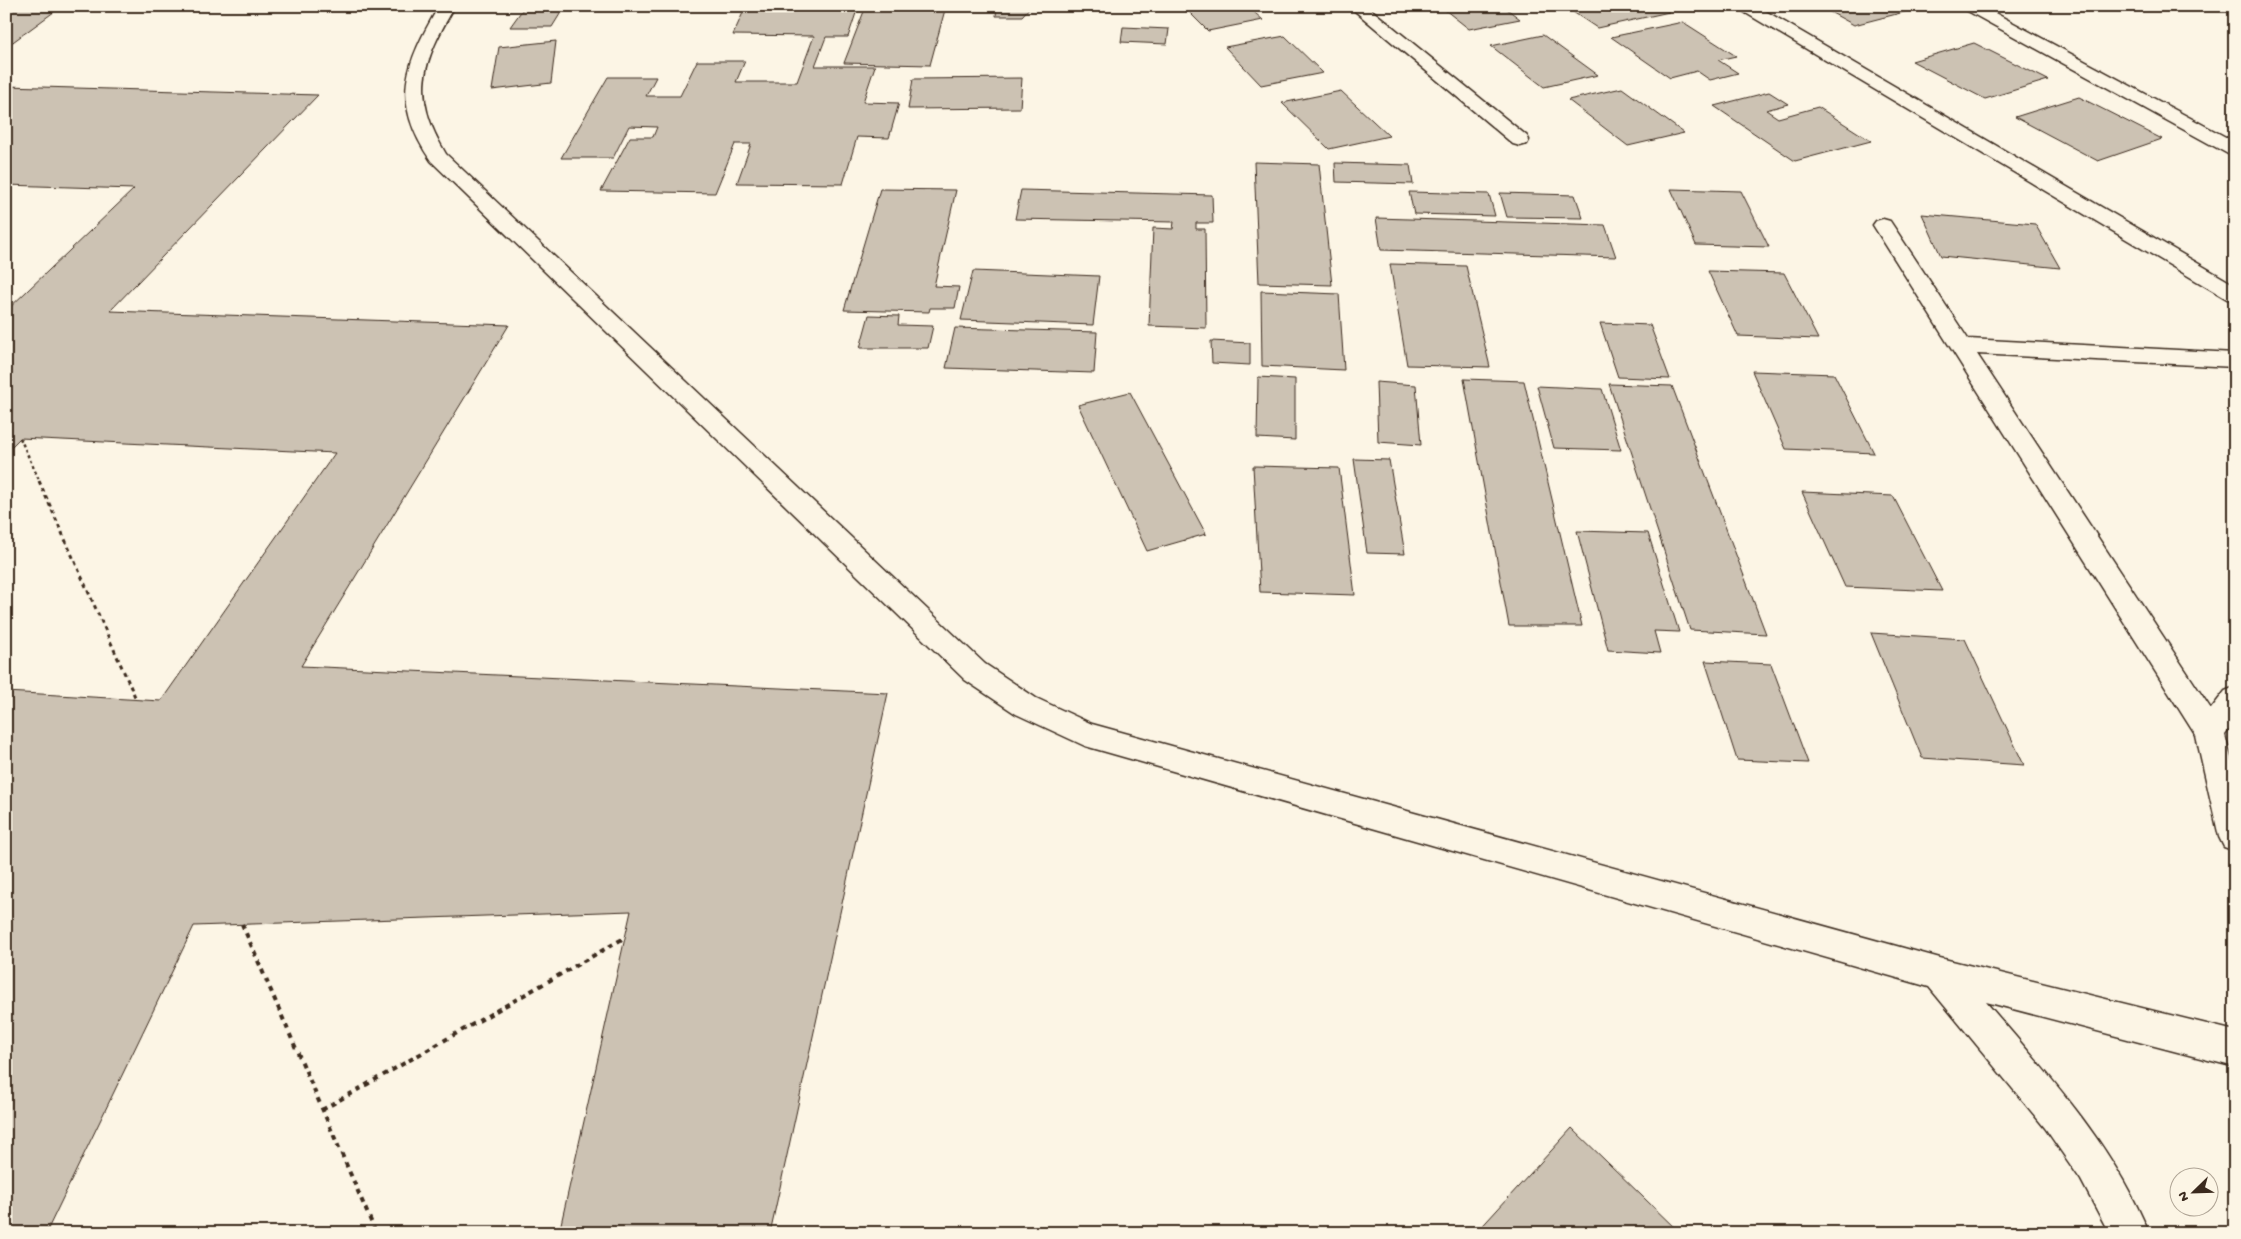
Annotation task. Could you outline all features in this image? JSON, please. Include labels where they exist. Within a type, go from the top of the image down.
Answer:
[{"type":"street","points":[[447,6],[429,36],[419,60],[413,85],[416,112],[425,137],[438,157],[975,672],[1026,706],[1085,734],[1940,974],[2235,1048]]},
{"type":"street","points":[[1357,6],[1520,140]]},
{"type":"street","points":[[1745,6],[2235,294]]},
{"type":"street","points":[[1970,6],[2235,150]]},
{"type":"street","points":[[1883,225],[1963,346],[2210,733],[2235,837]]},
{"type":"street","points":[[1963,346],[2235,360]]},
{"type":"street","points":[[2210,733],[2235,699]]},
{"type":"street","points":[[1940,974],[2058,1115],[2094,1167],[2130,1233]]},
{"type":"path","points":[[20,438],[136,700]]},
{"type":"path","points":[[242,924],[376,1233]]},
{"type":"path","points":[[322,1110],[626,937]]},
{"type":"building","points":[[6,6],[62,6],[6,47]]},
{"type":"building","points":[[525,6],[565,6],[552,27],[510,27]]},
{"type":"building","points":[[746,6],[841,6],[839,10],[857,10],[848,37],[826,37],[815,66],[875,66],[863,102],[899,103],[889,138],[857,137],[843,184],[737,183],[751,144],[735,144],[715,193],[601,191],[630,137],[653,137],[657,127],[629,126],[613,158],[561,158],[608,77],[656,77],[646,96],[680,96],[697,61],[745,61],[736,82],[797,82],[814,36],[733,35]]},
{"type":"building","points":[[866,6],[946,6],[930,65],[844,63]]},
{"type":"building","points":[[997,6],[1031,6],[1022,16],[996,16]]},
{"type":"building","points":[[1183,6],[1247,6],[1263,20],[1208,31]]},
{"type":"building","points":[[1440,6],[1503,6],[1520,19],[1469,29]]},
{"type":"building","points":[[1564,6],[1660,6],[1669,12],[1597,28]]},
{"type":"building","points":[[1819,6],[1911,6],[1916,9],[1854,25]]},
{"type":"building","points":[[1683,22],[1736,56],[1718,60],[1738,73],[1710,80],[1697,71],[1670,78],[1611,37]]},
{"type":"building","points":[[1123,27],[1169,29],[1167,44],[1121,42]]},
{"type":"building","points":[[1543,35],[1598,75],[1544,87],[1491,46]]},
{"type":"building","points":[[1285,36],[1323,73],[1261,85],[1225,47]]},
{"type":"building","points":[[556,41],[551,83],[492,90],[499,47]]},
{"type":"building","points":[[1974,43],[2048,80],[1985,99],[1912,61]]},
{"type":"building","points":[[1022,78],[1020,108],[908,109],[913,79]]},
{"type":"building","points":[[6,86],[318,95],[110,311],[509,325],[301,666],[888,693],[770,1233],[559,1233],[631,911],[194,926],[46,1233],[6,1233],[6,692],[161,701],[335,453],[20,438],[6,452],[6,311],[134,189],[6,185]]},
{"type":"building","points":[[1622,88],[1684,133],[1628,146],[1568,100]]},
{"type":"building","points":[[1341,91],[1389,136],[1329,149],[1282,103]]},
{"type":"building","points":[[1769,92],[1788,104],[1766,110],[1778,118],[1818,107],[1871,141],[1795,161],[1714,106]]},
{"type":"building","points":[[2079,97],[2162,139],[2098,161],[2015,117]]},
{"type":"building","points":[[1254,162],[1319,164],[1332,285],[1259,283]]},
{"type":"building","points":[[1335,163],[1410,165],[1413,184],[1336,182]]},
{"type":"building","points":[[880,189],[956,190],[934,286],[959,287],[955,308],[930,308],[929,312],[844,310]]},
{"type":"building","points":[[1671,189],[1741,191],[1769,247],[1696,245]]},
{"type":"building","points":[[1021,190],[1212,195],[1213,223],[1196,223],[1196,229],[1205,229],[1206,328],[1149,326],[1153,228],[1173,229],[1174,222],[1015,219]]},
{"type":"building","points":[[1409,192],[1489,194],[1495,216],[1414,214]]},
{"type":"building","points":[[1500,193],[1575,195],[1583,218],[1507,217]]},
{"type":"building","points":[[1922,214],[2035,224],[2060,268],[1941,256]]},
{"type":"building","points":[[1376,218],[1605,225],[1616,257],[1381,250]]},
{"type":"building","points":[[1390,264],[1466,266],[1490,367],[1407,365]]},
{"type":"building","points":[[973,271],[1099,276],[1093,325],[961,320]]},
{"type":"building","points":[[1708,271],[1784,273],[1818,339],[1738,336]]},
{"type":"building","points":[[1261,291],[1339,294],[1344,370],[1262,366]]},
{"type":"building","points":[[869,315],[899,316],[898,325],[933,326],[928,348],[860,348]]},
{"type":"building","points":[[1600,323],[1650,325],[1670,379],[1618,377]]},
{"type":"building","points":[[955,328],[1097,332],[1094,373],[946,368]]},
{"type":"building","points":[[1211,341],[1250,343],[1250,365],[1212,363]]},
{"type":"building","points":[[1752,371],[1834,374],[1874,453],[1786,449]]},
{"type":"building","points":[[1258,377],[1295,379],[1295,440],[1257,438]]},
{"type":"building","points":[[1464,379],[1524,381],[1582,626],[1509,626]]},
{"type":"building","points":[[1376,382],[1416,385],[1421,445],[1378,442]]},
{"type":"building","points":[[1609,384],[1672,386],[1766,634],[1690,630]]},
{"type":"building","points":[[1537,386],[1602,389],[1621,450],[1554,448]]},
{"type":"building","points":[[1130,392],[1206,534],[1147,551],[1078,405]]},
{"type":"building","points":[[1354,459],[1389,460],[1405,554],[1367,553]]},
{"type":"building","points":[[1253,466],[1339,468],[1355,595],[1260,592]]},
{"type":"building","points":[[1802,492],[1893,496],[1942,591],[1845,587]]},
{"type":"building","points":[[1577,531],[1648,533],[1679,632],[1654,631],[1660,653],[1608,650]]},
{"type":"building","points":[[1871,633],[1965,639],[2024,765],[1922,758]]},
{"type":"building","points":[[1705,661],[1771,664],[1808,763],[1737,760]]},
{"type":"building","points":[[1572,1128],[1680,1233],[1476,1233]]}]
